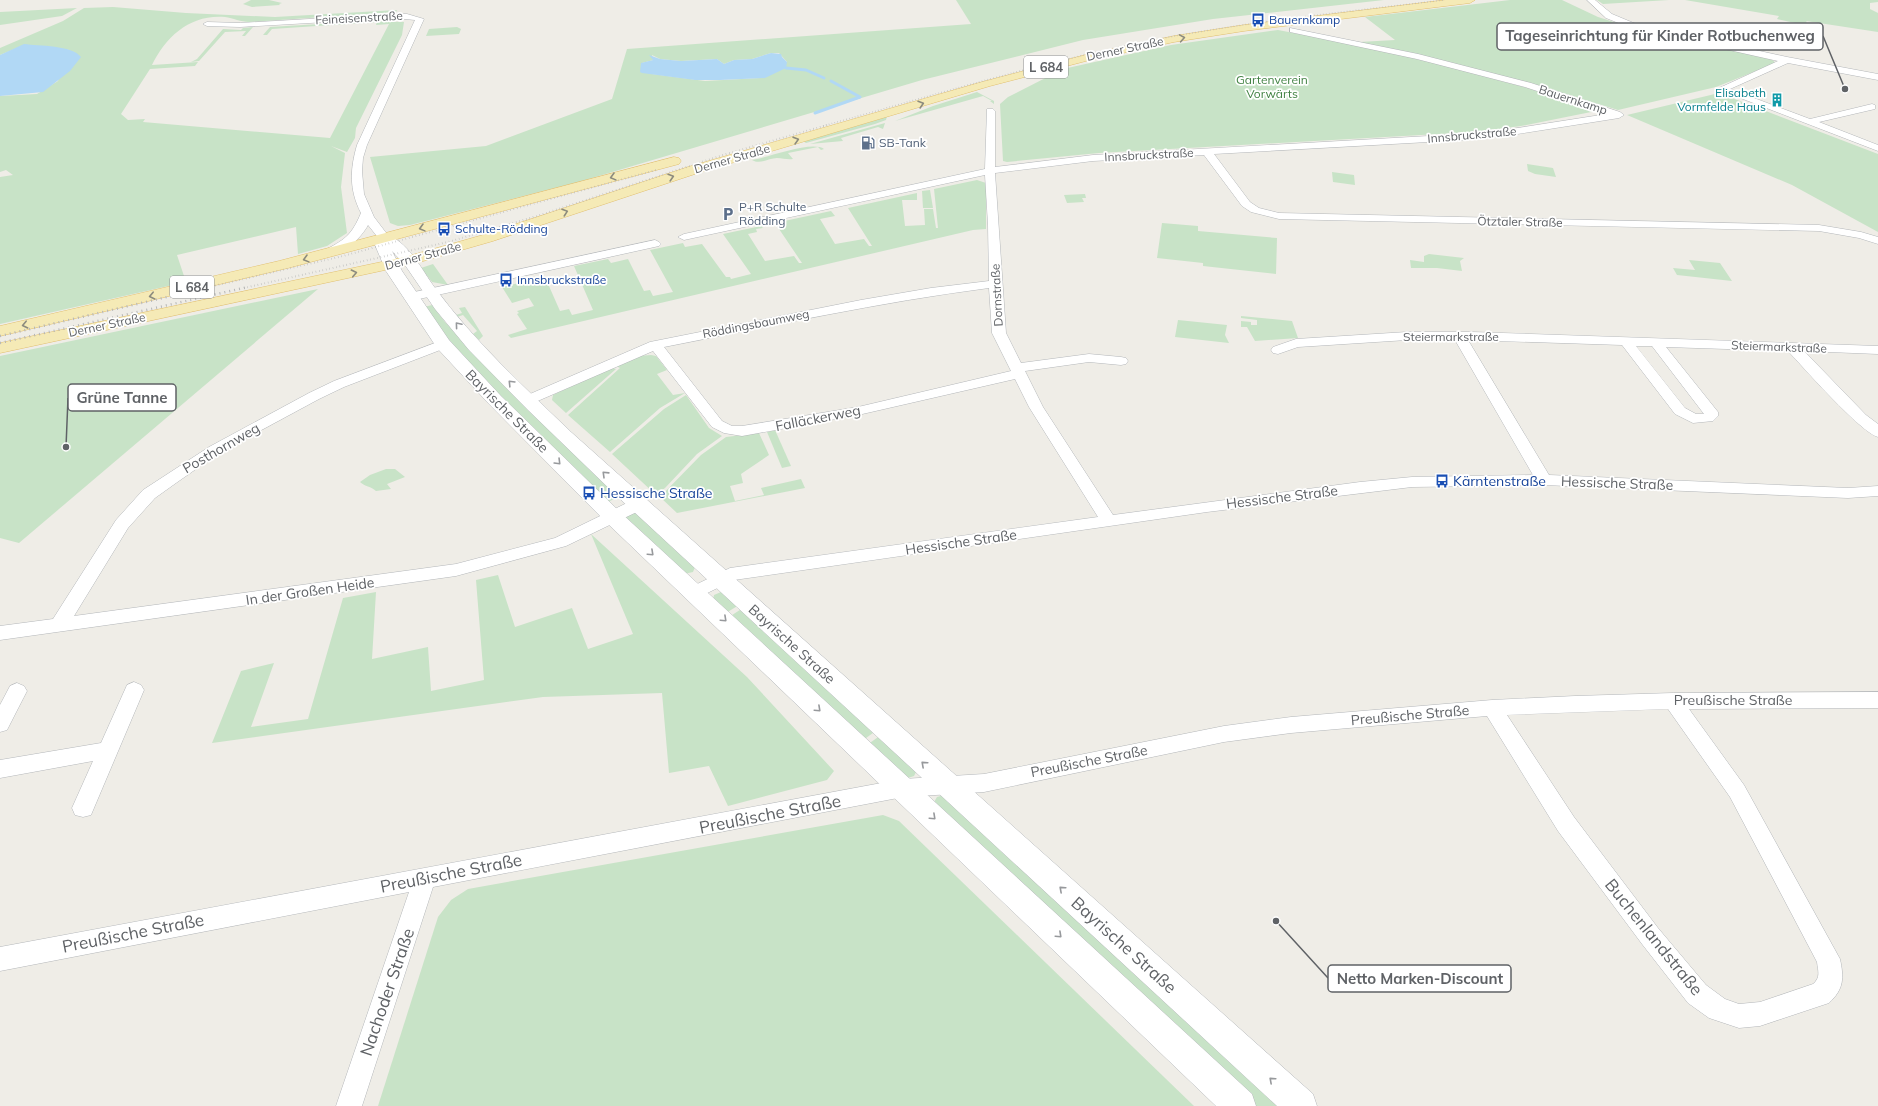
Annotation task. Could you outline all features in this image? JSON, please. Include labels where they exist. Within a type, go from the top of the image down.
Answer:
[{"type":"main road","name":"Derner Straße","points":[[812,122],[993,70],[1107,43],[1254,17],[1407,0]]},
{"type":"main road","name":"Derner Straße","points":[[0,348],[408,261],[488,238],[693,170],[1063,63],[1149,44],[1221,32],[1354,13],[1470,0]]},
{"type":"main road","name":"Derner Straße","points":[[0,331],[232,278],[687,157]]},
{"type":"street","points":[[1591,0],[1609,16],[1622,22],[1787,60],[1878,77]]},
{"type":"street","name":"Feineisenstraße","points":[[207,24],[240,25],[395,16],[408,16],[420,19],[358,155],[356,165],[356,179],[360,199],[366,214],[384,238],[393,243],[408,261]]},
{"type":"street","name":"Bauernkamp","points":[[1293,30],[1418,57],[1528,85],[1620,115]]},
{"type":"street","points":[[1787,60],[1722,89],[1878,148]]},
{"type":"street","points":[[1809,122],[1872,107]]},
{"type":"street","name":"Dornstraße","points":[[990,111],[990,171],[994,225],[995,284],[999,333],[1017,371],[1057,443],[1109,521]]},
{"type":"street","name":"Innsbruckstraße","points":[[684,237],[890,194],[990,171],[1066,160],[1464,137],[1511,132],[1620,115]]},
{"type":"street","name":"Ötztaler Straße","points":[[1207,152],[1246,204],[1255,210],[1280,216],[1818,228],[1861,235],[1878,241]]},
{"type":"street","points":[[331,252],[353,239],[358,233],[366,214]]},
{"type":"street","name":"Bayrische Straße","points":[[384,238],[382,246],[391,265],[410,297],[443,344],[495,400],[613,517],[1240,1106]]},
{"type":"street","points":[[410,297],[654,244]]},
{"type":"street","name":"Bayrische Straße","points":[[408,261],[430,292],[474,345],[528,400],[637,505],[720,578],[1301,1106]]},
{"type":"street","name":"Röddingsbaumweg","points":[[528,400],[656,345],[861,304],[930,292],[995,284]]},
{"type":"street","name":"Steiermarkstraße","points":[[1278,350],[1296,343],[1407,336],[1459,336],[1878,350]]},
{"type":"street","points":[[1459,336],[1544,480]]},
{"type":"street","points":[[1626,342],[1680,411],[1693,419],[1708,418],[1711,416],[1711,412],[1656,343]]},
{"type":"street","name":"Posthornweg","points":[[59,625],[122,524],[149,494],[170,478],[214,450],[314,396],[346,381],[443,344]]},
{"type":"street","name":"Falläckerweg","points":[[656,345],[717,424],[729,430],[735,431],[761,429],[858,411],[1017,371],[1089,358],[1121,361]]},
{"type":"street","points":[[1793,348],[1861,418],[1878,432]]},
{"type":"street","name":"Hessische Straße","points":[[695,593],[720,578],[738,573],[1360,487],[1442,481],[1544,480],[1841,493],[1878,491]]},
{"type":"street","points":[[613,517],[637,505]]},
{"type":"street","name":"In der Großen Heide","points":[[0,633],[456,570],[560,542],[613,517]]},
{"type":"street","points":[[83,808],[134,690]]},
{"type":"street","points":[[0,692],[17,691],[0,724]]},
{"type":"street","name":"Preußische Straße","points":[[947,784],[984,783],[1224,734],[1298,724],[1492,708],[1673,701],[1878,700]]},
{"type":"street","name":"Buchenlandstraße","points":[[1492,708],[1566,824],[1646,930],[1697,994],[1718,1009],[1739,1016],[1760,1014],[1820,994],[1829,986],[1831,974],[1828,959],[1737,791],[1673,701]]},
{"type":"street","points":[[0,769],[108,750]]},
{"type":"street","points":[[903,788],[947,784]]},
{"type":"street","name":"Preußische Straße","points":[[0,959],[903,788]]},
{"type":"street","name":"Nachoder Straße","points":[[349,1106],[425,878]]},
{"type":"green space","points":[[251,0],[269,0],[282,3],[279,4],[280,5],[252,7],[243,4]]},
{"type":"green space","points":[[956,0],[1384,0],[1213,19],[1083,40],[922,80],[582,181],[410,225],[398,226],[390,223],[370,157],[486,146],[612,99],[627,49],[971,24]],"holes":[[[771,53],[779,53],[787,62],[760,78],[705,81],[652,74],[642,63],[653,60],[652,55],[660,59],[681,61],[717,59],[724,64],[734,60],[752,59]]]},
{"type":"green space","points":[[1510,0],[1562,0],[1598,17],[1617,23],[1771,59],[1776,63],[1716,87],[1618,110],[1533,84],[1359,42],[1395,40],[1365,17]]},
{"type":"green space","points":[[1597,0],[1669,0],[1603,4]]},
{"type":"green space","points":[[1685,0],[1878,0],[1878,2],[1870,3],[1870,9],[1878,13],[1878,32],[1806,21],[1807,22],[1804,25],[1777,19],[1779,16]]},
{"type":"green space","points":[[113,7],[186,13],[275,17],[397,10],[396,12],[249,22],[225,17],[201,19],[191,23],[172,36],[158,54],[152,65],[198,62],[195,66],[150,69],[121,114],[128,120],[145,119],[143,122],[330,138],[389,24],[376,25],[377,22],[272,29],[267,35],[263,35],[270,27],[370,21],[404,22],[402,35],[356,128],[355,138],[347,152],[331,146],[345,153],[341,187],[347,233],[327,246],[298,254],[296,227],[177,255],[186,282],[0,324],[0,177],[13,175],[6,170],[0,172],[0,96],[37,94],[58,81],[70,50],[24,45],[0,55],[0,48],[63,21],[84,8]]},
{"type":"green space","points":[[77,8],[62,16],[0,25],[0,12]]},
{"type":"green space","points":[[253,27],[245,36],[242,36],[246,31],[225,32],[199,61],[191,62],[197,59],[223,29],[241,30],[243,28]]},
{"type":"green space","points":[[457,27],[461,29],[459,34],[426,36],[429,29]]},
{"type":"green space","name":"Gartenverein Vorwärts","points":[[1278,30],[1367,47],[1441,65],[1528,88],[1596,111],[1521,126],[1475,132],[1099,153],[1007,162],[1003,161],[1000,104],[1008,97],[1063,69],[1171,45]]},
{"type":"green space","points":[[977,92],[994,101],[994,104],[990,101],[992,101],[983,96],[895,121],[933,106]]},
{"type":"green space","points":[[1719,93],[1878,154],[1878,232],[1792,185],[1627,115]]},
{"type":"green space","points":[[887,116],[886,120],[875,124],[806,143],[803,141]]},
{"type":"green space","points":[[885,123],[883,129],[878,127],[841,138],[843,141],[810,144]]},
{"type":"green space","points":[[818,147],[788,153],[793,159],[774,158],[761,162],[752,160],[789,150]]},
{"type":"green space","points":[[1527,164],[1553,168],[1556,177],[1535,174],[1528,171]]},
{"type":"green space","points":[[1332,172],[1354,175],[1355,185],[1333,182]]},
{"type":"green space","points":[[977,180],[986,183],[986,229],[973,230],[511,338],[508,335],[527,329],[517,314],[519,313],[517,311],[534,306],[529,298],[512,303],[502,287],[545,277],[560,311],[569,309],[572,315],[593,310],[574,266],[608,259],[611,263],[628,259],[644,291],[650,290],[653,296],[673,292],[650,250],[683,243],[685,247],[702,244],[726,277],[730,277],[731,279],[751,274],[723,234],[761,226],[763,228],[756,229],[757,232],[748,234],[765,261],[794,256],[799,263],[802,263],[775,223],[831,211],[835,216],[820,219],[835,244],[864,239],[869,246],[872,246],[848,208],[917,193],[917,200],[902,200],[905,226],[925,225],[924,209],[933,209],[936,228],[938,228],[934,189]]},
{"type":"green space","points":[[930,190],[933,208],[923,208],[922,191]]},
{"type":"green space","points":[[1085,194],[1086,198],[1082,198],[1084,202],[1067,203],[1064,195]]},
{"type":"green space","points":[[1162,223],[1198,226],[1198,231],[1277,238],[1276,274],[1203,266],[1203,263],[1157,258]]},
{"type":"green space","points":[[1429,254],[1464,258],[1460,261],[1462,271],[1437,268],[1411,268],[1410,260],[1424,262],[1424,256]]},
{"type":"green space","points":[[1689,260],[1720,263],[1732,281],[1677,275],[1673,268],[1695,270]]},
{"type":"green space","points":[[433,264],[448,285],[432,282],[421,268]]},
{"type":"green space","points":[[318,289],[19,543],[0,538],[0,356]]},
{"type":"green space","points":[[432,305],[445,322],[500,380],[620,496],[606,503],[454,351],[424,307]]},
{"type":"green space","points":[[465,307],[483,336],[479,340],[473,334],[477,331],[463,315],[457,317],[456,315],[462,313],[459,308]]},
{"type":"green space","points":[[1241,316],[1292,321],[1298,338],[1255,341],[1247,327],[1241,327],[1241,321],[1251,322],[1251,325],[1257,325],[1257,320],[1241,318]]},
{"type":"green space","points":[[1178,320],[1227,325],[1225,335],[1229,343],[1175,337]]},
{"type":"green space","points":[[638,356],[656,356],[667,370],[657,374],[673,395],[685,393],[660,408],[610,452],[568,415],[620,368],[616,366]]},
{"type":"green space","points":[[612,368],[616,369],[566,413],[552,400],[553,395]]},
{"type":"green space","points":[[686,395],[709,428],[722,436],[697,454],[665,488],[656,495],[612,454],[664,409]]},
{"type":"green space","points":[[775,430],[791,466],[782,468],[767,432]]},
{"type":"green space","points":[[759,433],[769,455],[741,474],[743,483],[730,486],[735,501],[764,495],[761,488],[801,479],[805,488],[677,513],[660,497],[701,455],[726,437]]},
{"type":"green space","points":[[386,469],[395,469],[405,477],[387,484],[391,489],[376,491],[360,482],[370,475]]},
{"type":"green space","points":[[636,512],[695,567],[693,572],[684,574],[624,518],[626,515]]},
{"type":"green space","points":[[591,534],[747,677],[834,771],[827,780],[728,806],[709,766],[669,773],[662,693],[543,697],[212,743],[241,671],[274,663],[251,727],[308,719],[343,598],[376,592],[372,659],[428,647],[431,691],[484,680],[476,580],[498,575],[515,627],[572,608],[588,649],[633,634]]},
{"type":"green space","points":[[721,592],[739,605],[726,613],[713,600],[714,595]]},
{"type":"green space","points":[[743,608],[877,730],[862,741],[729,617]]},
{"type":"green space","points":[[881,735],[917,770],[914,776],[908,778],[867,745]]},
{"type":"green space","points":[[944,795],[1287,1106],[1253,1106],[934,802],[937,797]]},
{"type":"green space","points":[[883,815],[899,821],[1194,1106],[378,1106],[438,917],[451,900],[468,889]]},
{"type":"water","points":[[24,44],[63,48],[77,53],[81,57],[70,71],[43,92],[0,96],[0,55]]},
{"type":"water","points":[[771,53],[781,54],[787,62],[786,68],[765,78],[695,80],[640,72],[641,63],[653,60],[649,55],[660,59],[681,61],[717,59],[724,64],[734,60],[752,59]]},
{"type":"waterway","points":[[786,68],[806,70],[824,78]]},
{"type":"waterway","points":[[815,113],[860,97],[831,81]]},
{"type":"railway","points":[[823,126],[1023,70],[1144,42],[1256,23],[1444,0]]},
{"type":"railway","points":[[244,288],[448,242],[537,216],[723,155],[827,125]]},
{"type":"railway","points":[[205,288],[343,256],[656,170]]},
{"type":"railway","points":[[0,336],[210,287]]},
{"type":"railway","points":[[0,343],[248,287]]},
{"type":"place","name":"Bauernkamp","points":[[1258,20]]},
{"type":"place","name":"Tageseinrichtung für Kinder Rotbuchenweg","points":[[1845,89]]},
{"type":"place","name":"Elisabeth Vormfelde Haus","points":[[1777,100]]},
{"type":"place","name":"SB-Tank","points":[[868,143]]},
{"type":"place","name":"P+R Schulte Rödding","points":[[728,214]]},
{"type":"place","name":"Schulte-Rödding","points":[[444,229]]},
{"type":"place","name":"Innsbruckstraße","points":[[506,280]]},
{"type":"place","name":"Grüne Tanne","points":[[66,447]]},
{"type":"place","name":"Kärntenstraße","points":[[1442,481]]},
{"type":"place","name":"Hessische Straße","points":[[589,493]]},
{"type":"place","name":"Netto Marken-Discount","points":[[1276,921]]}]
